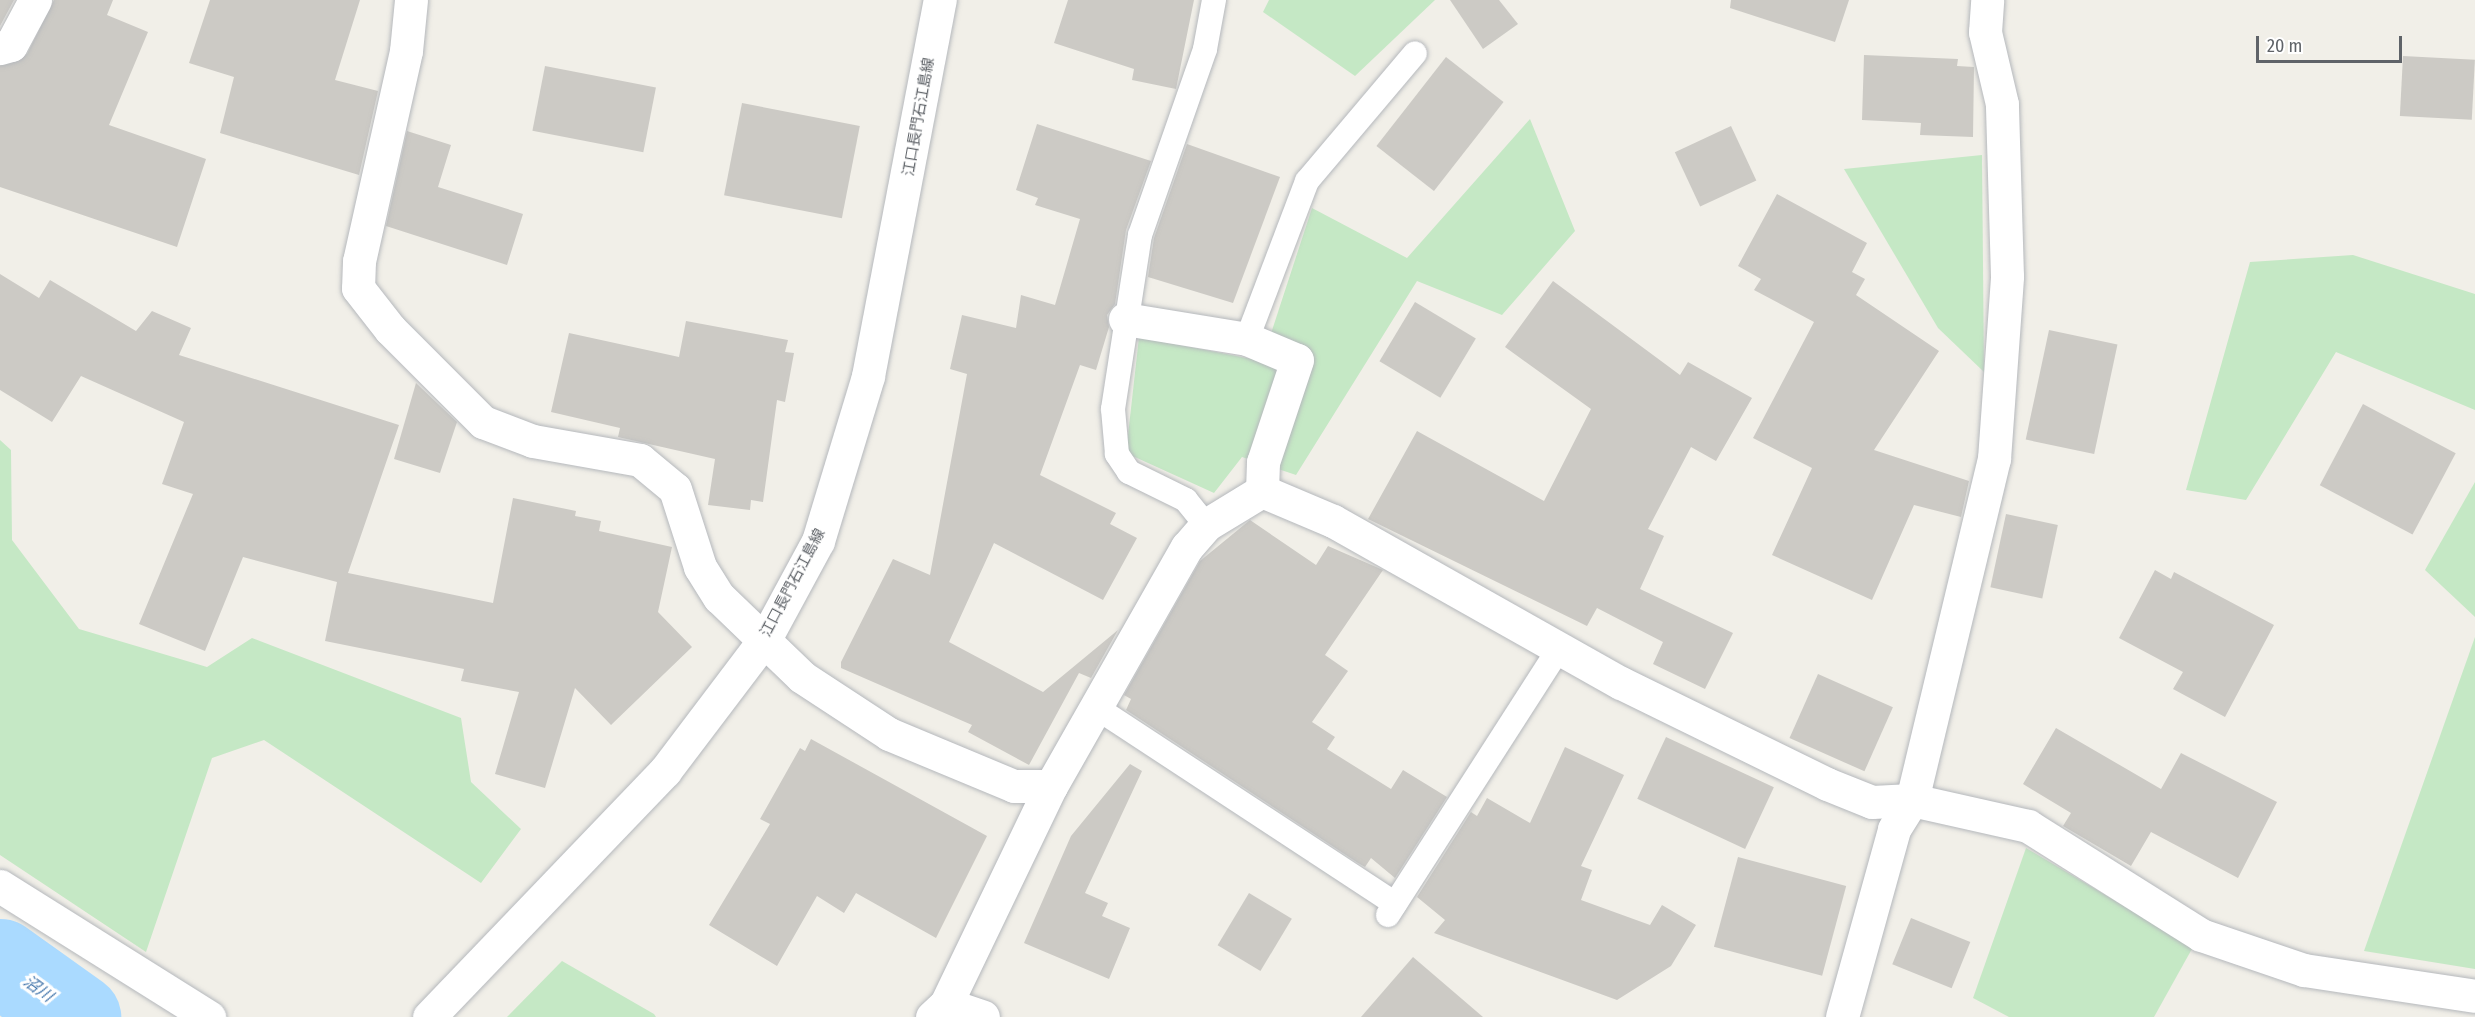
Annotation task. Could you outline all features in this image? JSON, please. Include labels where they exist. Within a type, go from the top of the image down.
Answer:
[{"type":"street","points":[[0,48],[11,45],[34,0]]},
{"type":"street","points":[[411,0],[406,51],[359,261],[358,288],[390,329],[483,422],[533,441],[640,460],[675,489],[700,567],[719,597],[802,677],[889,734],[1014,786],[1051,786]]},
{"type":"street","name":"江口長門石江島線","points":[[429,1017],[665,771],[765,639],[818,541],[844,466],[900,224],[940,0]]},
{"type":"street","points":[[1842,1017],[1894,829],[1912,800],[1994,459],[2007,276],[2002,105],[1985,32],[1987,0]]},
{"type":"street","points":[[1125,319],[1247,339],[1297,360],[1263,462],[1262,491]]},
{"type":"street","points":[[1262,491],[1333,521],[1559,649],[1827,784],[1872,802],[1912,800],[2028,826],[2201,935],[2304,970],[2475,996]]},
{"type":"street","points":[[983,1017],[939,1011],[1051,786],[1094,706],[1187,547],[1206,525],[1262,491]]},
{"type":"street","points":[[0,886],[209,1017]]},
{"type":"lane","points":[[1206,525],[1186,500],[1129,472],[1117,454],[1113,409],[1125,319],[1140,235],[1205,49],[1214,0]]},
{"type":"lane","points":[[1247,339],[1307,181],[1415,53]]},
{"type":"lane","points":[[1094,706],[1391,910],[1559,649]]},
{"type":"green space","points":[[1269,0],[1435,0],[1355,76],[1263,12]]},
{"type":"green space","points":[[1530,119],[1575,231],[1502,315],[1417,281],[1296,475],[1242,457],[1214,493],[1126,453],[1139,337],[1262,361],[1312,208],[1407,258]]},
{"type":"green space","points":[[1982,155],[1984,372],[1938,328],[1844,169]]},
{"type":"green space","points":[[2353,255],[2475,294],[2475,410],[2336,352],[2246,500],[2186,490],[2250,262]]},
{"type":"green space","points":[[0,440],[11,450],[12,540],[79,629],[207,667],[252,638],[461,718],[471,782],[521,829],[481,883],[264,740],[212,758],[146,952],[0,855]]},
{"type":"green space","points":[[2475,482],[2475,617],[2425,570]]},
{"type":"green space","points":[[2475,637],[2475,969],[2364,951]]},
{"type":"green space","points":[[2026,848],[2193,947],[2154,1017],[2009,1017],[1973,998]]},
{"type":"green space","points":[[562,961],[654,1014],[656,1017],[507,1017]]},
{"type":"building","points":[[0,0],[14,0],[0,26]]},
{"type":"building","points":[[54,0],[113,0],[107,15],[148,32],[109,125],[206,159],[177,247],[0,187],[0,66],[27,54]]},
{"type":"building","points":[[210,0],[360,0],[335,80],[378,91],[359,175],[220,133],[234,77],[189,63]]},
{"type":"building","points":[[1068,0],[1194,0],[1176,89],[1132,80],[1134,69],[1054,43]]},
{"type":"building","points":[[1450,0],[1499,0],[1518,24],[1483,49]]},
{"type":"building","points":[[1731,0],[1849,0],[1835,42],[1730,8]]},
{"type":"building","points":[[1864,55],[1958,59],[1957,66],[1974,67],[1973,137],[1920,135],[1921,123],[1862,120]]},
{"type":"building","points":[[2403,56],[2475,60],[2472,120],[2400,116]]},
{"type":"building","points":[[1446,57],[1504,102],[1434,191],[1376,146]]},
{"type":"building","points":[[545,66],[656,88],[643,152],[532,131]]},
{"type":"building","points":[[742,103],[860,126],[842,218],[724,195]]},
{"type":"building","points":[[1037,124],[1151,161],[1126,230],[1115,304],[1107,315],[1109,327],[1096,370],[1080,365],[1040,475],[1116,513],[1110,524],[1137,538],[1103,600],[994,543],[949,642],[1043,692],[1118,630],[1091,678],[1079,673],[1029,765],[968,732],[972,725],[841,668],[841,662],[893,559],[930,575],[967,374],[950,369],[962,315],[1016,328],[1021,295],[1055,305],[1080,219],[1035,205],[1038,198],[1016,190]]},
{"type":"building","points":[[1731,126],[1756,180],[1700,207],[1675,152]]},
{"type":"building","points":[[407,131],[451,145],[438,187],[523,214],[507,265],[386,226]]},
{"type":"building","points":[[1187,144],[1280,177],[1233,303],[1148,277],[1154,238]]},
{"type":"building","points":[[1777,194],[1867,243],[1852,272],[1865,279],[1856,295],[1939,351],[1874,450],[1969,481],[1961,517],[1914,505],[1872,600],[1772,555],[1812,468],[1753,438],[1814,322],[1754,290],[1761,279],[1738,266]]},
{"type":"building","points":[[0,274],[39,298],[50,280],[136,331],[152,311],[191,328],[179,355],[399,425],[348,573],[493,603],[513,498],[576,511],[575,516],[601,521],[599,531],[672,547],[658,612],[692,647],[611,725],[575,688],[545,788],[495,774],[519,692],[461,681],[464,669],[325,641],[337,582],[243,557],[205,651],[139,624],[193,494],[162,484],[184,422],[81,376],[52,422],[0,390]]},
{"type":"building","points":[[1553,281],[1680,375],[1688,362],[1752,398],[1716,461],[1691,447],[1648,529],[1664,536],[1640,589],[1733,633],[1705,689],[1653,664],[1663,642],[1597,608],[1587,626],[1368,519],[1417,431],[1544,501],[1591,409],[1505,347]]},
{"type":"building","points":[[1415,302],[1476,339],[1440,398],[1379,361]]},
{"type":"building","points":[[686,321],[788,340],[785,352],[794,353],[785,402],[777,400],[763,502],[751,500],[750,510],[708,505],[715,459],[618,437],[620,428],[551,412],[569,333],[679,357]]},
{"type":"building","points":[[2049,330],[2117,345],[2094,454],[2026,440]]},
{"type":"building","points":[[416,383],[457,422],[440,473],[394,459]]},
{"type":"building","points":[[2363,404],[2456,453],[2413,535],[2320,485]]},
{"type":"building","points":[[2006,514],[2058,525],[2042,598],[1990,587]]},
{"type":"building","points":[[1250,520],[1316,565],[1328,546],[1383,570],[1325,655],[1348,671],[1312,722],[1335,737],[1327,749],[1391,789],[1403,770],[1447,797],[1395,878],[1371,858],[1365,867],[1358,863],[1126,710],[1131,699],[1124,695],[1200,561]]},
{"type":"building","points":[[2155,570],[2171,579],[2174,572],[2274,625],[2225,717],[2173,689],[2183,672],[2119,638]]},
{"type":"building","points":[[1818,674],[1893,707],[1864,771],[1790,738]]},
{"type":"building","points":[[2056,728],[2161,789],[2181,753],[2277,802],[2238,878],[2151,832],[2131,866],[2063,826],[2071,813],[2023,784]]},
{"type":"building","points":[[1666,737],[1774,787],[1745,849],[1637,799]]},
{"type":"building","points":[[811,739],[987,836],[936,938],[856,893],[844,913],[817,896],[777,966],[709,925],[770,824],[760,819],[800,748],[805,751]]},
{"type":"building","points":[[1565,747],[1624,775],[1581,866],[1592,870],[1581,900],[1650,925],[1662,905],[1696,925],[1671,966],[1617,1000],[1434,933],[1445,920],[1417,897],[1471,812],[1477,816],[1487,798],[1530,823]]},
{"type":"building","points":[[1130,764],[1142,771],[1085,893],[1108,903],[1102,916],[1130,928],[1109,979],[1024,943],[1071,836]]},
{"type":"building","points":[[1738,857],[1846,886],[1822,976],[1714,947]]},
{"type":"building","points":[[1249,893],[1292,919],[1260,971],[1218,945]]},
{"type":"building","points":[[1911,918],[1970,942],[1952,988],[1892,964]]},
{"type":"building","points":[[1413,957],[1483,1017],[1361,1017]]},
{"type":"waterway","name":"沼川","points":[[0,962],[77,1017]]}]
